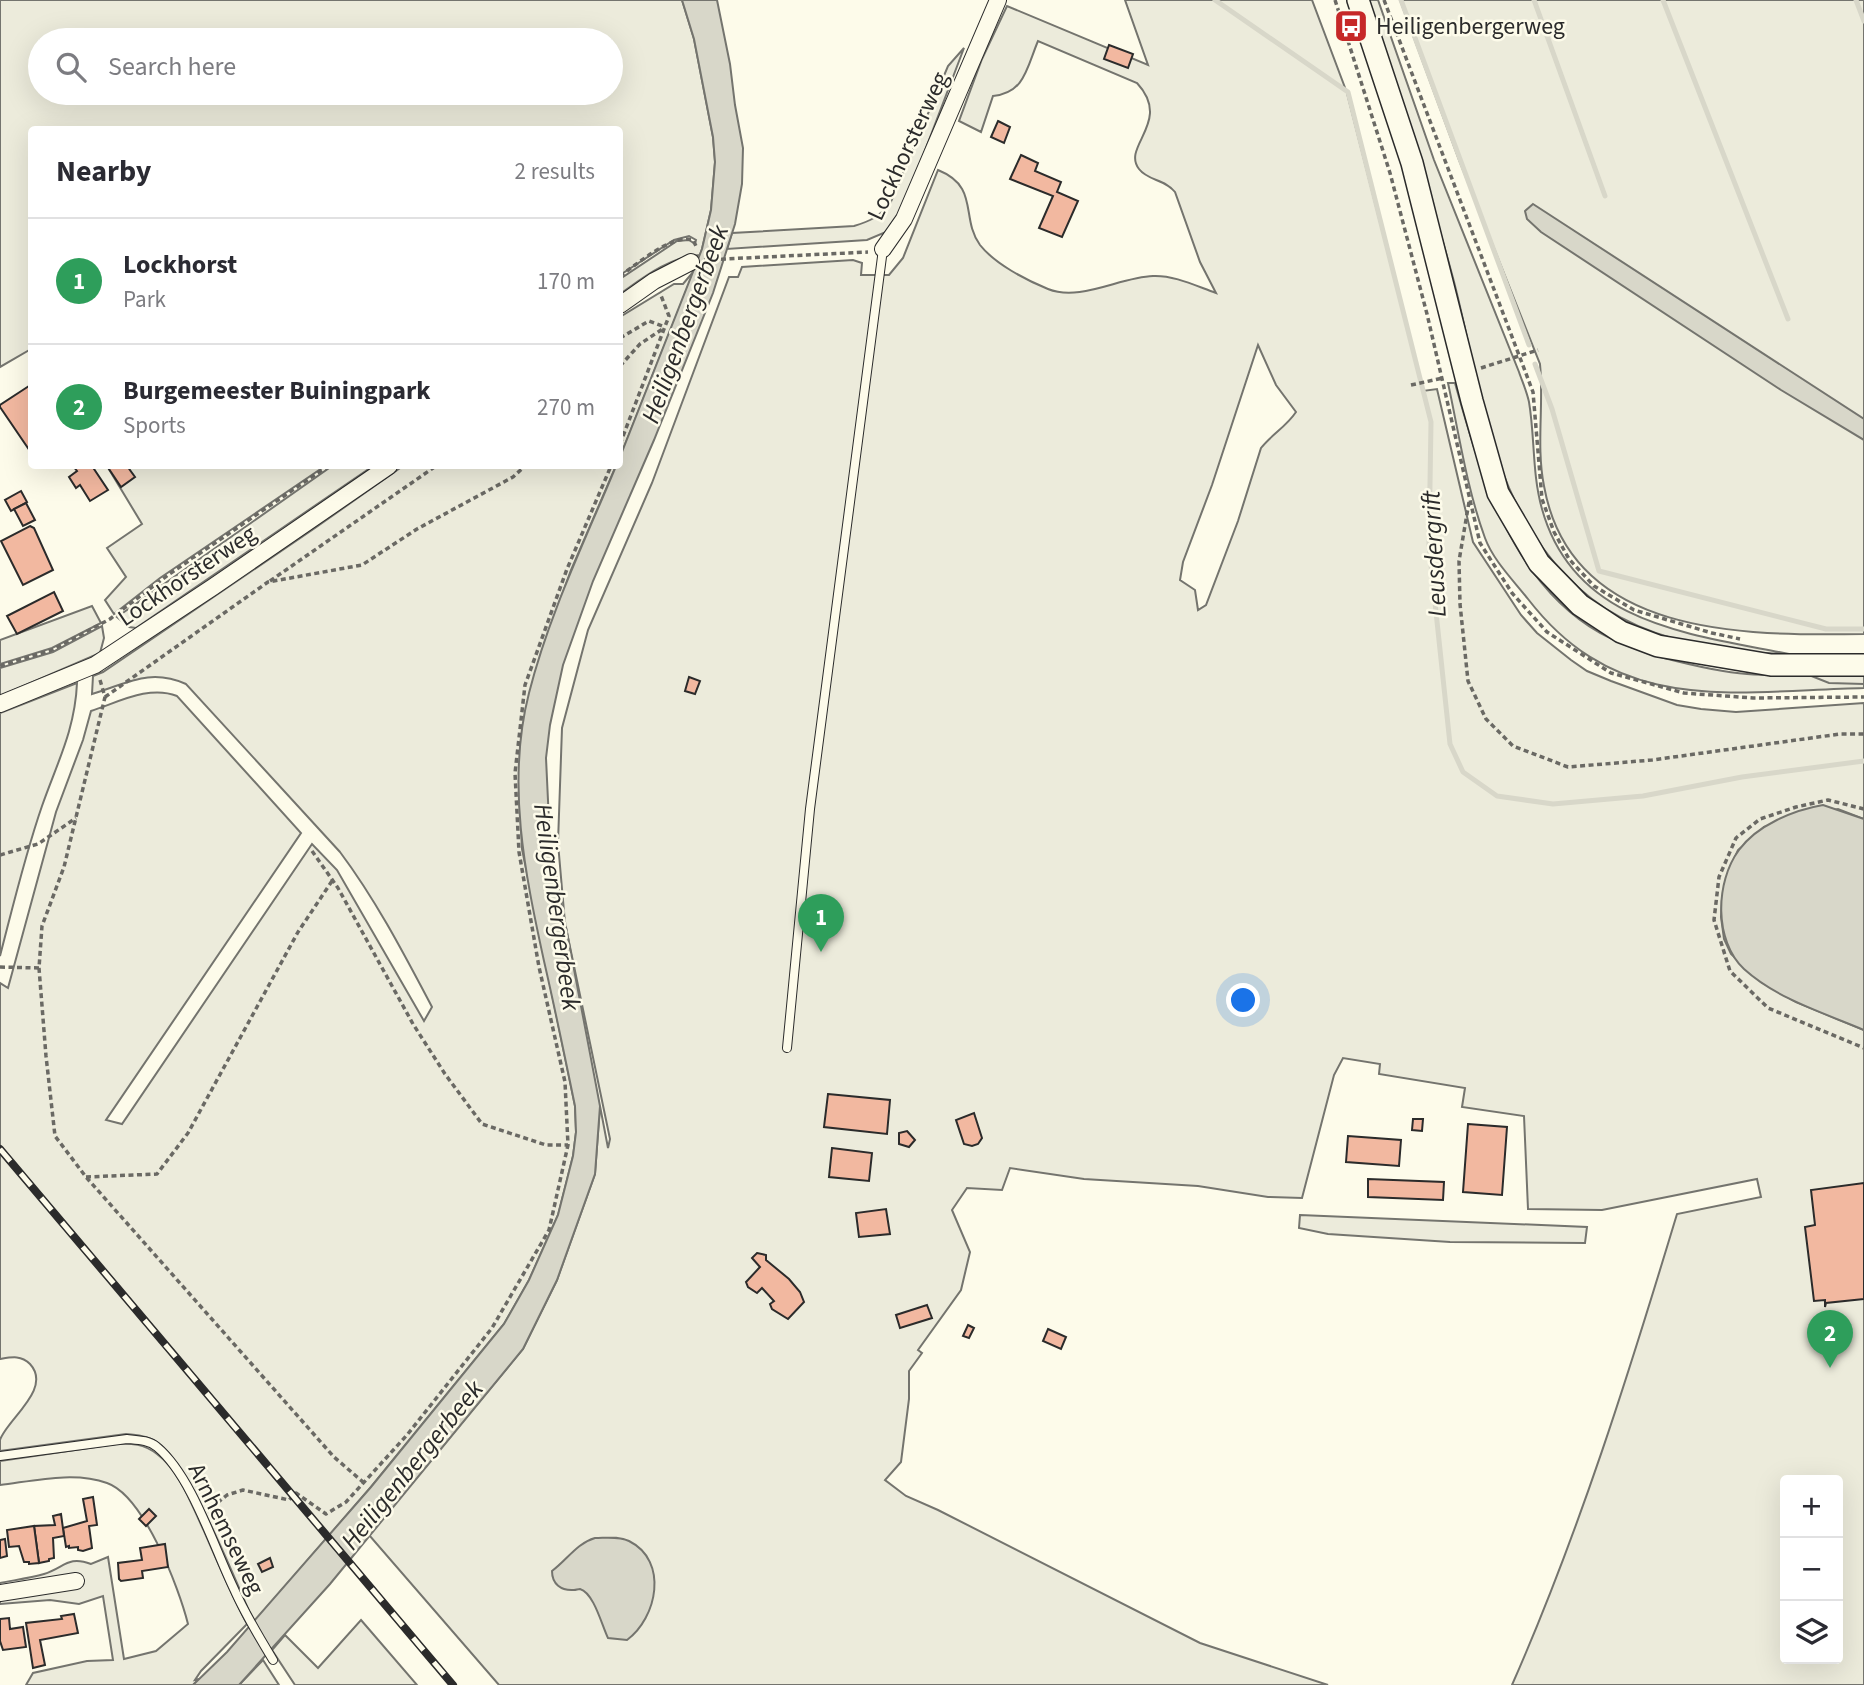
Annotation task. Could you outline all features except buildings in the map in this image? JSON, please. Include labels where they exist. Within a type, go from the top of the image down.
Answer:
[{"type":"main road","points":[[1357,0],[1412,163],[1498,493],[1539,563],[1580,605],[1621,632],[1658,646],[1771,665],[1864,665]]},
{"type":"street","name":"Lockhorsterweg","points":[[883,249],[904,219],[998,0]]},
{"type":"street","points":[[623,303],[654,281],[694,261]]},
{"type":"street","name":"Lockhorsterweg","points":[[0,704],[96,665],[385,469]]},
{"type":"street","points":[[0,1593],[76,1581]]},
{"type":"lane","points":[[788,1048],[810,809],[883,249]]},
{"type":"lane","name":"Arnhemseweg","points":[[0,1456],[127,1439],[145,1440],[156,1445],[171,1462],[251,1623],[273,1660]]},
{"type":"path","points":[[1335,0],[1390,173],[1427,314],[1480,543],[1512,593],[1546,632],[1611,673],[1684,693],[1753,698],[1864,697]]},
{"type":"path","points":[[1384,0],[1533,392],[1542,499],[1553,532],[1569,559],[1594,586],[1634,610],[1712,633],[1752,641]]},
{"type":"path","points":[[623,274],[681,239],[693,240],[697,249],[694,261]]},
{"type":"path","name":"Lockhorsterweg","points":[[694,261],[873,252],[883,249]]},
{"type":"path","points":[[623,436],[669,316],[654,281]]},
{"type":"path","points":[[623,336],[649,321],[665,327]]},
{"type":"path","points":[[623,363],[640,344],[665,327]]},
{"type":"path","points":[[1411,385],[1430,381]]},
{"type":"path","points":[[0,666],[52,650],[110,620],[168,575],[324,469]]},
{"type":"path","points":[[105,697],[432,469]]},
{"type":"path","points":[[268,582],[362,565],[417,529],[513,477],[522,469]]},
{"type":"path","points":[[200,1516],[227,1495],[243,1490],[289,1500],[296,1493],[326,1514],[346,1502],[407,1435],[492,1328],[548,1230],[568,1145],[565,1082],[539,967],[519,852],[515,773],[525,685],[567,569],[610,469]]},
{"type":"path","points":[[1469,499],[1459,561],[1460,604],[1468,681],[1486,719],[1513,746],[1569,767],[1652,760],[1840,734],[1864,734]]},
{"type":"path","points":[[96,665],[105,697],[64,867],[42,926],[39,968],[55,1136],[86,1177],[334,1457],[363,1482]]},
{"type":"path","points":[[1864,809],[1828,800],[1760,819],[1736,838],[1719,877],[1714,920],[1730,971],[1768,1008],[1864,1048]]},
{"type":"path","points":[[0,855],[38,844],[77,817]]},
{"type":"path","points":[[312,851],[332,881],[413,1024],[482,1124],[546,1144],[568,1145]]},
{"type":"path","points":[[86,1177],[156,1174],[188,1133],[298,932],[332,881]]},
{"type":"path","points":[[0,967],[39,968]]},
{"type":"shaded area","points":[[0,0],[682,0],[694,39],[713,137],[715,162],[711,210],[700,255],[667,264],[623,292],[623,277],[677,241],[689,240],[695,244],[696,240],[689,236],[674,240],[623,273],[623,126],[28,126],[28,351],[0,367]]},
{"type":"shaded area","points":[[1125,0],[1312,0],[1347,93],[1423,391],[1437,389],[1473,542],[1521,615],[1537,633],[1587,671],[1677,705],[1736,712],[1864,703],[1864,819],[1838,809],[1764,827],[1738,850],[1722,899],[1721,917],[1724,939],[1731,954],[1761,982],[1796,1002],[1864,1030],[1864,1685],[1512,1685],[1581,1511],[1677,1214],[1761,1197],[1757,1179],[1602,1210],[1528,1209],[1524,1116],[1462,1107],[1465,1088],[1379,1074],[1380,1064],[1343,1058],[1334,1075],[1302,1198],[1268,1197],[1198,1186],[1084,1179],[1010,1168],[1002,1190],[967,1188],[952,1210],[970,1252],[961,1290],[918,1350],[922,1353],[909,1371],[909,1399],[901,1462],[885,1480],[906,1496],[1200,1643],[1328,1685],[499,1685],[369,1535],[523,1349],[557,1280],[595,1174],[600,1106],[608,1148],[610,1139],[565,923],[558,843],[562,728],[588,630],[652,483],[729,277],[738,277],[742,267],[853,260],[862,263],[861,275],[889,275],[903,258],[938,170],[959,185],[967,203],[974,234],[986,252],[1002,265],[1048,289],[1073,293],[1140,277],[1161,276],[1185,281],[1216,293],[1200,262],[1175,192],[1143,173],[1135,160],[1149,121],[1150,110],[1147,97],[1137,83],[1038,41],[1018,84],[1004,94],[993,96],[981,132],[959,121],[982,59],[1007,6],[1148,65]],"holes":[[[1258,345],[1276,385],[1296,412],[1261,448],[1238,521],[1206,605],[1198,610],[1195,590],[1180,580],[1183,562],[1212,485]]]},
{"type":"shaded area","points":[[1369,0],[1378,0],[1434,160],[1526,390],[1539,496],[1558,547],[1580,577],[1608,600],[1640,617],[1675,630],[1789,654],[1697,645],[1657,634],[1621,618],[1587,596],[1558,567],[1532,531],[1509,488],[1491,437],[1443,243]]},
{"type":"shaded area","points":[[1400,0],[1864,0],[1864,634],[1767,633],[1717,628],[1669,617],[1625,600],[1589,573],[1561,536],[1544,486],[1542,471],[1540,364],[1459,160]]},
{"type":"shaded area","points":[[964,48],[902,211],[886,232],[867,240],[727,249],[732,233],[854,226],[882,212],[890,204],[948,66]]},
{"type":"shaded area","points":[[694,271],[623,449],[623,315],[674,284],[683,284]]},
{"type":"shaded area","points":[[1448,383],[1455,383],[1476,454],[1504,523],[1522,556],[1543,585],[1569,611],[1608,637],[1664,658],[1747,674],[1864,673],[1864,688],[1769,692],[1681,689],[1640,680],[1600,663],[1563,637],[1510,577],[1489,546],[1468,481]]},
{"type":"shaded area","points":[[109,469],[321,469],[160,578],[114,614],[105,600],[126,577],[107,548],[142,524]]},
{"type":"shaded area","points":[[328,469],[369,469],[136,628],[129,627],[117,617]]},
{"type":"shaded area","points":[[399,469],[615,469],[571,570],[544,644],[519,788],[522,849],[575,1106],[573,1156],[558,1215],[529,1280],[504,1324],[371,1487],[254,1622],[197,1497],[170,1454],[157,1442],[126,1434],[0,1451],[0,1440],[4,1432],[32,1394],[36,1374],[23,1359],[0,1359],[0,983],[8,988],[56,812],[91,711],[134,696],[156,692],[177,696],[301,833],[106,1120],[122,1124],[312,844],[337,870],[424,1021],[432,1007],[389,928],[353,870],[340,852],[186,684],[173,679],[150,677],[92,694],[93,676],[103,672]]},
{"type":"shaded area","points":[[92,606],[101,623],[52,648],[0,664],[0,640]]},
{"type":"shaded area","points":[[102,626],[104,638],[100,653],[0,696],[0,668],[53,652]]},
{"type":"shaded area","points":[[1809,675],[1864,675],[1864,684],[1829,683]]},
{"type":"shaded area","points":[[77,683],[69,731],[30,843],[0,956],[0,713]]},
{"type":"shaded area","points":[[1300,1215],[1587,1227],[1585,1243],[1450,1242],[1328,1234],[1299,1228]]},
{"type":"shaded area","points":[[116,1444],[133,1444],[147,1448],[165,1461],[179,1479],[247,1624],[201,1671],[195,1680],[199,1679],[193,1685],[26,1685],[33,1673],[87,1661],[113,1660],[103,1596],[79,1604],[50,1600],[0,1604],[0,1583],[44,1574],[71,1562],[91,1564],[108,1557],[124,1659],[156,1651],[188,1624],[177,1589],[158,1545],[134,1505],[121,1491],[94,1479],[67,1477],[0,1485],[0,1461]]},
{"type":"shaded area","points":[[361,1620],[417,1685],[295,1685],[272,1650],[285,1635],[318,1668]]},
{"type":"shaded area","points":[[263,1660],[279,1685],[239,1685]]},
{"type":"water","name":"Heiligenbergerbeek","points":[[682,0],[717,0],[743,148],[742,184],[735,224],[713,293],[593,581],[563,665],[546,758],[550,843],[600,1106],[595,1174],[557,1280],[523,1349],[330,1584],[239,1685],[193,1685],[227,1652],[371,1487],[504,1324],[529,1280],[558,1215],[573,1156],[575,1106],[525,861],[519,794],[522,726],[537,664],[568,578],[615,469],[623,469],[623,449],[702,249],[711,210],[715,162],[713,137],[694,39]]},
{"type":"water","points":[[1533,204],[1864,419],[1864,440],[1781,390],[1541,232],[1527,219],[1525,211]]},
{"type":"water","points":[[1823,805],[1864,819],[1864,1030],[1801,1004],[1757,980],[1734,957],[1723,927],[1721,911],[1725,878],[1739,850],[1756,833],[1777,820]]},
{"type":"water","points":[[595,1538],[625,1539],[642,1550],[650,1562],[654,1575],[651,1604],[646,1618],[627,1640],[608,1638],[593,1603],[585,1592],[580,1589],[561,1588],[554,1580],[552,1571],[577,1548]]},
{"type":"waterway","name":"Leusdergrift","points":[[1215,0],[1348,92],[1431,422],[1429,546],[1450,744],[1463,772],[1497,796],[1553,804],[1643,796],[1742,777],[1864,761]]},
{"type":"waterway","points":[[1401,0],[1529,345]]},
{"type":"waterway","points":[[1534,0],[1605,196]]},
{"type":"waterway","points":[[1663,0],[1788,319]]},
{"type":"waterway","points":[[1856,0],[1864,21]]},
{"type":"waterway","points":[[1535,364],[1552,409],[1599,571],[1826,629],[1864,629]]},
{"type":"railway","points":[[0,1149],[453,1685]]},
{"type":"place","name":"Heiligenbergerweg","points":[[1351,26]]},
{"type":"place","name":"Lockhorst","points":[[821,952]]},
{"type":"place","name":"Burgemeester Buiningpark","points":[[1830,1368]]}]
